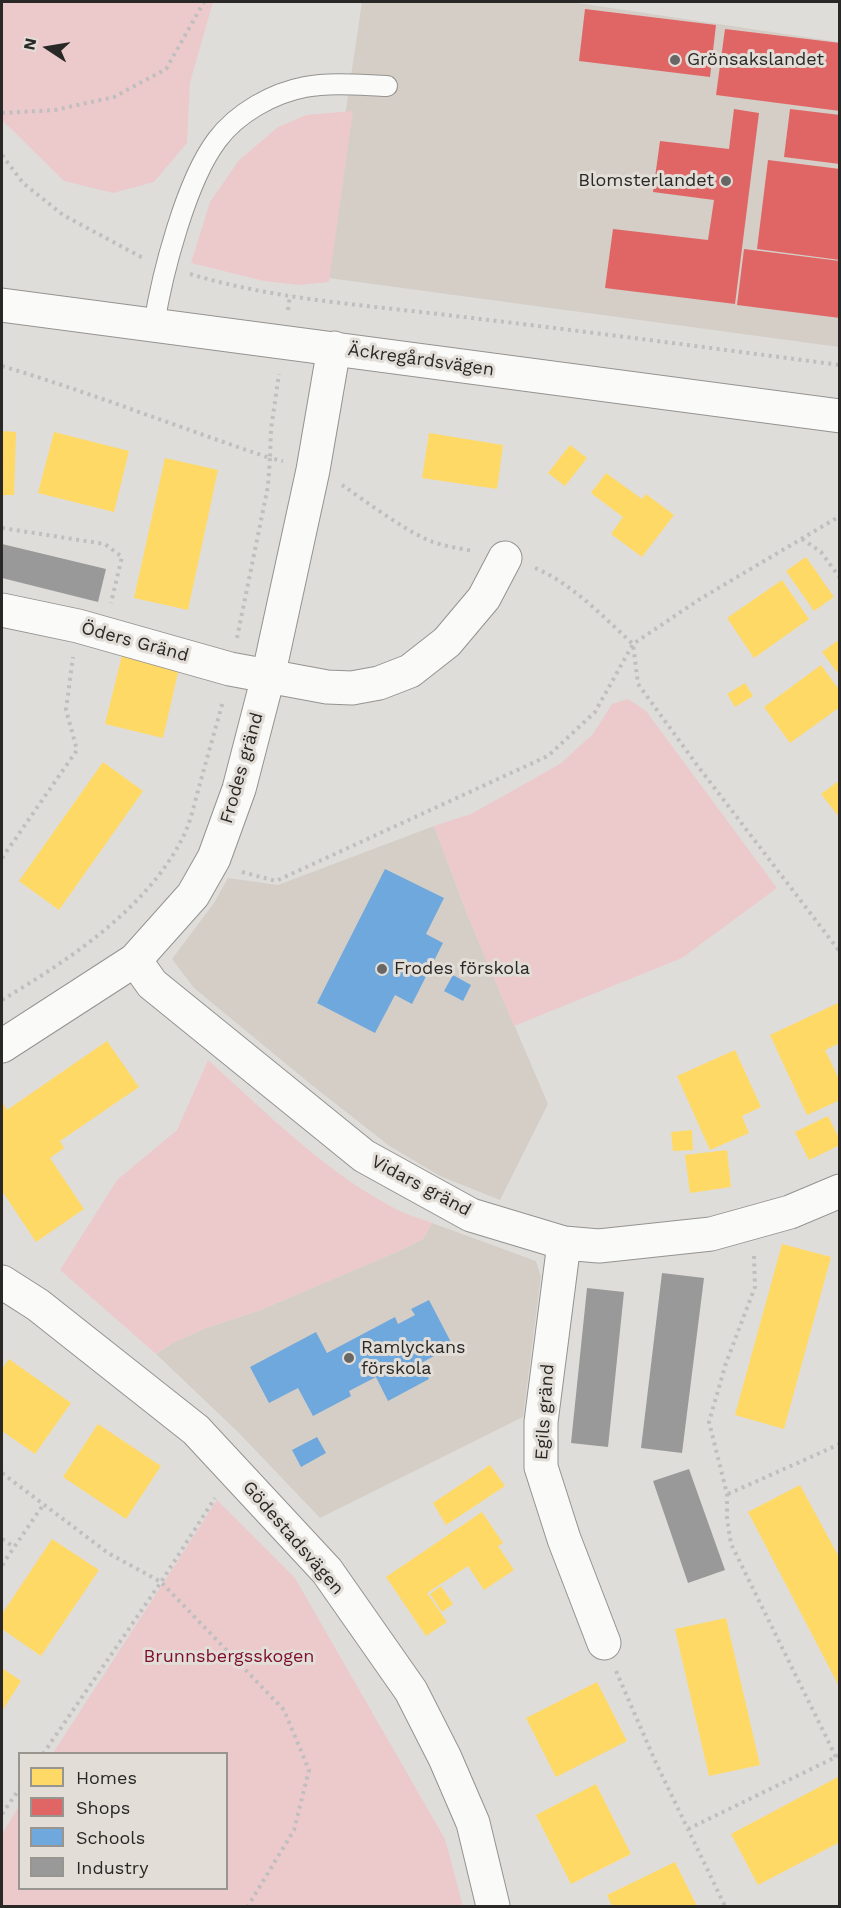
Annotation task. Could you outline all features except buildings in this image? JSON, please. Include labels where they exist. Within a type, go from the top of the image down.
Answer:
[{"type":"street","name":"Äckregårdsvägen","points":[[2,305],[840,416]]},
{"type":"street","name":"Frodes gränd","points":[[2,1046],[135,960],[193,895],[214,858],[239,789],[268,677],[313,470],[334,348]]},
{"type":"street","name":"Öders Gränd","points":[[2,610],[91,630],[230,669],[327,687],[352,688],[379,683],[410,671],[447,642],[484,598],[505,558]]},
{"type":"street","name":"Vidars gränd","points":[[135,960],[152,984],[364,1156],[471,1215],[564,1243],[599,1246],[711,1234],[790,1212],[840,1191]]},
{"type":"street","name":"Egils gränd","points":[[564,1243],[541,1422],[541,1467],[564,1539],[604,1643]]},
{"type":"street","name":"Gödestadsvägen","points":[[2,1282],[38,1305],[196,1430],[327,1571],[411,1691],[445,1758],[473,1823],[493,1906]]},
{"type":"lane","points":[[154,325],[166,267],[198,174],[217,140],[239,118],[273,96],[305,87],[387,86]]},
{"type":"path","points":[[2,113],[55,110],[114,97],[166,69],[204,2]]},
{"type":"path","points":[[2,155],[23,183],[63,215],[141,257],[213,281],[290,295],[840,365]]},
{"type":"path","points":[[2,1000],[50,971],[109,926],[154,881],[182,840],[194,806],[230,669],[268,486],[271,429],[290,295]]},
{"type":"path","points":[[2,366],[53,381],[270,458],[313,470],[334,479],[373,507],[426,539],[444,546],[525,564],[549,574],[575,592],[633,644],[638,684],[840,952]]},
{"type":"path","points":[[182,840],[232,869],[276,880],[548,756],[595,712],[633,644],[700,599],[840,516]]},
{"type":"path","points":[[2,528],[105,544],[122,557],[91,630],[66,710],[77,750],[2,858]]},
{"type":"path","points":[[802,539],[821,552],[840,578]]},
{"type":"path","points":[[688,1829],[838,1756],[731,1544],[727,1519],[727,1494],[709,1422],[726,1363],[755,1287],[752,1223]]},
{"type":"path","points":[[727,1494],[840,1444]]},
{"type":"path","points":[[44,1752],[161,1582],[232,1470]]},
{"type":"path","points":[[2,1473],[108,1553],[161,1582],[285,1710],[309,1770],[294,1830],[248,1906]]},
{"type":"path","points":[[2,1565],[43,1505]]},
{"type":"path","points":[[2,1539],[14,1547]]},
{"type":"path","points":[[604,1643],[724,1906]]},
{"type":"path","points":[[2,1814],[18,1791]]},
{"type":"shaded area","points":[[362,2],[571,2],[839,42],[839,347],[321,277]]},
{"type":"shaded area","points":[[434,826],[469,919],[548,1104],[500,1200],[440,1176],[388,1145],[194,988],[172,959],[214,903],[228,878],[278,885]]},
{"type":"shaded area","points":[[432,1223],[536,1261],[541,1276],[523,1417],[320,1518],[239,1433],[156,1354],[173,1343],[206,1328],[258,1311],[399,1251],[423,1239]]},
{"type":"green space","points":[[2,2],[213,2],[190,83],[187,143],[154,182],[113,193],[64,181],[2,120]]},
{"type":"green space","points":[[353,111],[329,282],[299,285],[264,281],[191,263],[210,202],[239,160],[278,127],[306,115]]},
{"type":"green space","points":[[628,699],[646,711],[777,888],[682,958],[514,1026],[469,919],[434,826],[471,814],[560,764],[593,734],[612,704]]},
{"type":"green space","points":[[208,1060],[300,1143],[350,1181],[375,1198],[402,1212],[432,1223],[423,1239],[399,1251],[258,1311],[206,1328],[173,1343],[156,1354],[60,1270],[117,1180],[177,1130]]},
{"type":"green space","name":"Brunnsbergsskogen","points":[[217,1500],[295,1578],[445,1839],[463,1906],[2,1906],[2,1834],[18,1808],[18,1890],[228,1890],[228,1752],[54,1752]]},
{"type":"place","name":"Grönsakslandet","points":[[675,60]]},
{"type":"place","name":"Blomsterlandet","points":[[726,181]]},
{"type":"place","name":"Frodes förskola","points":[[382,969]]},
{"type":"place","name":"Ramlyckans förskola","points":[[349,1358]]}]
